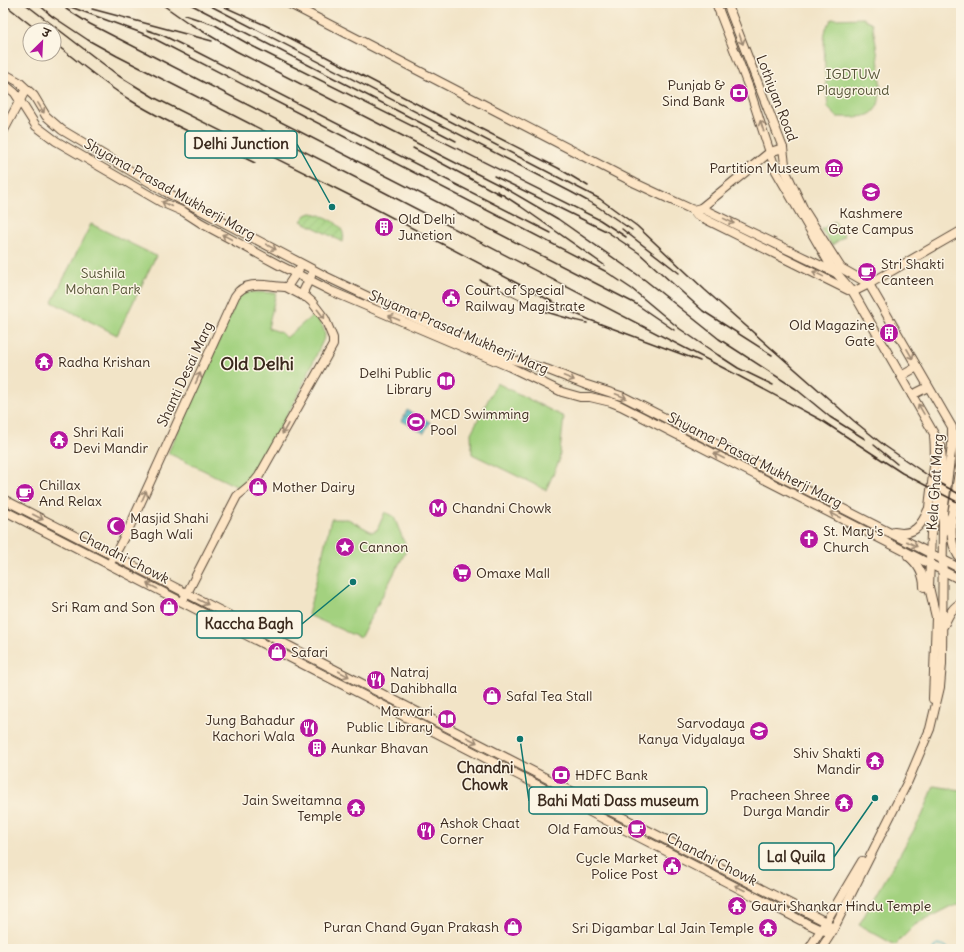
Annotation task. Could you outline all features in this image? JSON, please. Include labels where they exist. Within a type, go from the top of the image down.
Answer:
[{"type":"main road","points":[[288,3],[666,198],[836,273],[857,277],[872,282]]},
{"type":"main road","name":"Lothiyan Road","points":[[716,3],[749,88],[776,171],[836,273]]},
{"type":"main road","name":"Lothiyan Road","points":[[727,3],[783,148],[786,172],[804,210],[841,268],[857,277]]},
{"type":"main road","name":"Shyama Prasad Mukherji Marg","points":[[3,73],[19,82],[34,96],[46,116],[62,130],[166,192],[302,264],[394,309],[510,359],[546,369],[584,384],[624,397],[944,560]]},
{"type":"main road","name":"Shyama Prasad Mukherji Marg","points":[[3,83],[15,93],[36,126],[56,141],[162,202],[184,212],[201,223],[296,273],[331,291],[510,367],[562,392],[580,397],[597,398],[621,406],[943,570]]},
{"type":"main road","points":[[3,132],[26,89]]},
{"type":"main road","points":[[697,211],[770,152],[783,148]]},
{"type":"main road","points":[[697,211],[852,292],[961,231]]},
{"type":"main road","points":[[286,287],[289,286],[302,264]]},
{"type":"main road","points":[[305,297],[304,291],[314,270]]},
{"type":"main road","name":"Kela Ghat Marg","points":[[836,273],[852,292],[941,446],[942,465],[937,510],[932,533],[929,587],[936,617]]},
{"type":"main road","name":"Kela Ghat Marg","points":[[821,949],[832,932],[908,781],[930,730],[940,687],[944,560],[943,512],[952,445],[952,427],[928,387],[872,282]]},
{"type":"main road","name":"Shanti Desai Marg","points":[[110,565],[130,526],[235,296],[239,290],[245,287],[267,285],[286,287],[312,302],[325,320],[333,338],[332,348],[256,481],[237,496],[183,602]]},
{"type":"main road","points":[[901,376],[917,367]]},
{"type":"main road","points":[[912,396],[928,387]]},
{"type":"main road","points":[[952,427],[959,446],[960,467],[952,514],[951,538],[956,553],[961,560]]},
{"type":"main road","points":[[932,533],[929,509],[936,448],[934,432]]},
{"type":"main road","name":"Chandni Chowk","points":[[3,499],[826,922]]},
{"type":"main road","points":[[885,531],[902,534],[916,530],[924,520],[929,509]]},
{"type":"main road","name":"Chandni Chowk","points":[[3,510],[821,930],[832,932]]},
{"type":"main road","points":[[944,534],[952,514]]},
{"type":"main road","points":[[809,949],[887,816],[908,773],[926,730],[934,698],[936,617],[924,589],[924,577],[922,572],[913,560],[895,546]]},
{"type":"main road","points":[[944,560],[961,569]]},
{"type":"main road","points":[[943,570],[961,580]]},
{"type":"main road","points":[[942,628],[948,615],[958,604],[961,603]]},
{"type":"main road","points":[[826,922],[832,932]]},
{"type":"green space","name":"IGDTUW Playground","points":[[863,18],[872,23],[874,31],[880,72],[880,92],[878,105],[872,113],[865,116],[837,117],[828,108],[824,39],[826,28],[832,19]]},
{"type":"green space","points":[[311,213],[323,216],[339,226],[344,236],[343,242],[301,221],[306,215]]},
{"type":"green space","points":[[834,221],[845,236],[832,245],[821,230]]},
{"type":"green space","name":"Sushila Mohan Park","points":[[91,224],[156,256],[117,335],[52,302]]},
{"type":"green space","points":[[251,292],[276,293],[268,328],[280,332],[286,338],[313,315],[321,324],[325,336],[300,391],[254,476],[240,488],[168,453],[238,298]]},
{"type":"green space","points":[[497,383],[564,417],[559,461],[546,490],[472,454],[471,433]]},
{"type":"green space","points":[[385,512],[394,517],[407,549],[360,638],[308,615],[331,519],[348,519],[372,532],[377,530]]},
{"type":"green space","points":[[934,786],[961,790],[961,903],[951,906],[916,924],[895,945],[859,925],[922,816]]},
{"type":"water","name":"MCD Swimming Pool","points":[[407,410],[430,422],[424,433],[402,421]]},
{"type":"waterway","points":[[933,949],[941,945],[948,949]]},
{"type":"railway","points":[[3,3],[27,22]]},
{"type":"railway","points":[[24,3],[119,76],[155,98],[351,196],[572,312],[700,361]]},
{"type":"railway","points":[[37,3],[53,17]]},
{"type":"railway","points":[[60,3],[147,35],[605,271],[632,289],[680,329],[718,355],[738,368],[773,385]]},
{"type":"railway","points":[[160,3],[187,22],[236,51],[503,187],[558,219],[645,280],[719,339],[796,389],[830,417],[865,439]]},
{"type":"railway","points":[[188,3],[456,141]]},
{"type":"railway","points":[[205,3],[571,192],[595,205],[632,230]]},
{"type":"railway","points":[[216,3],[265,25],[600,199],[637,226],[705,290],[854,421],[885,446],[939,483],[961,495]]},
{"type":"railway","points":[[66,9],[90,24],[636,304],[674,330]]},
{"type":"railway","points":[[92,9],[212,41]]},
{"type":"railway","points":[[49,14],[88,40],[117,56],[378,189],[821,420],[902,473],[961,504]]},
{"type":"railway","points":[[185,15],[215,25],[252,46],[600,220],[626,237]]},
{"type":"railway","points":[[147,30],[162,35],[193,50],[551,233]]},
{"type":"railway","points":[[62,49],[110,87],[145,109],[255,163]]},
{"type":"railway","points":[[450,113],[558,168],[588,186]]},
{"type":"railway","points":[[413,148],[501,195]]},
{"type":"railway","points":[[494,176],[606,231],[639,253],[703,311],[772,355]]},
{"type":"railway","points":[[497,191],[604,265]]},
{"type":"railway","points":[[622,229],[679,273]]},
{"type":"railway","points":[[480,280],[543,311],[587,323]]},
{"type":"railway","points":[[874,445],[897,464]]},
{"type":"place","name":"Punjab & Sind Bank","points":[[739,93]]},
{"type":"place","name":"Partition Museum","points":[[834,168]]},
{"type":"place","name":"Kashmere Gate Campus","points":[[871,192]]},
{"type":"place","name":"Delhi Junction","points":[[332,207]]},
{"type":"place","name":"Old Delhi Junction","points":[[384,227]]},
{"type":"place","name":"Stri Shakti Canteen","points":[[867,272]]},
{"type":"place","name":"Court of Special Railway Magistrate","points":[[451,298]]},
{"type":"place","name":"Old Magazine Gate","points":[[889,333]]},
{"type":"place","name":"Radha Krishan","points":[[44,362]]},
{"type":"place","name":"Delhi Public Library","points":[[446,381]]},
{"type":"place","name":"MCD Swimming Pool","points":[[416,422]]},
{"type":"place","name":"Shri Kali Devi Mandir","points":[[59,440]]},
{"type":"place","name":"Mother Dairy","points":[[258,487]]},
{"type":"place","name":"Chillax And Relax","points":[[25,493]]},
{"type":"place","name":"Chandni Chowk","points":[[438,508]]},
{"type":"place","name":"Masjid Shahi Bagh Wali","points":[[116,526]]},
{"type":"place","name":"St. Mary's Church","points":[[809,539]]},
{"type":"place","name":"Cannon","points":[[345,547]]},
{"type":"place","name":"Omaxe Mall","points":[[462,573]]},
{"type":"place","name":"Kaccha Bagh","points":[[353,582]]},
{"type":"place","name":"Sri Ram and Son","points":[[169,607]]},
{"type":"place","name":"Safari","points":[[277,652]]},
{"type":"place","name":"Natraj Dahibhalla","points":[[376,680]]},
{"type":"place","name":"Safal Tea Stall","points":[[492,696]]},
{"type":"place","name":"Marwari Public Library","points":[[447,719]]},
{"type":"place","name":"Jung Bahadur Kachori Wala","points":[[309,728]]},
{"type":"place","name":"Sarvodaya Kanya Vidyalaya","points":[[759,731]]},
{"type":"place","name":"Bahi Mati Dass museum","points":[[520,739]]},
{"type":"place","name":"Aunkar Bhavan","points":[[317,748]]},
{"type":"place","name":"Shiv Shakti Mandir","points":[[875,761]]},
{"type":"place","name":"HDFC Bank","points":[[561,775]]},
{"type":"place","name":"Lal Quila","points":[[875,798]]},
{"type":"place","name":"Pracheen Shree Durga Mandir","points":[[844,803]]},
{"type":"place","name":"Jain Sweitamna Temple","points":[[356,808]]},
{"type":"place","name":"Old Famous","points":[[637,829]]},
{"type":"place","name":"Ashok Chaat Corner","points":[[426,831]]},
{"type":"place","name":"Cycle Market Police Post","points":[[672,866]]},
{"type":"place","name":"Gauri Shankar Hindu Temple","points":[[737,906]]},
{"type":"place","name":"Puran Chand Gyan Prakash","points":[[513,927]]},
{"type":"place","name":"Sri Digambar Lal Jain Temple","points":[[768,928]]},
{"type":"district","name":"Old Delhi","points":[[257,364]]},
{"type":"district","name":"Chandni Chowk","points":[[485,776]]}]
